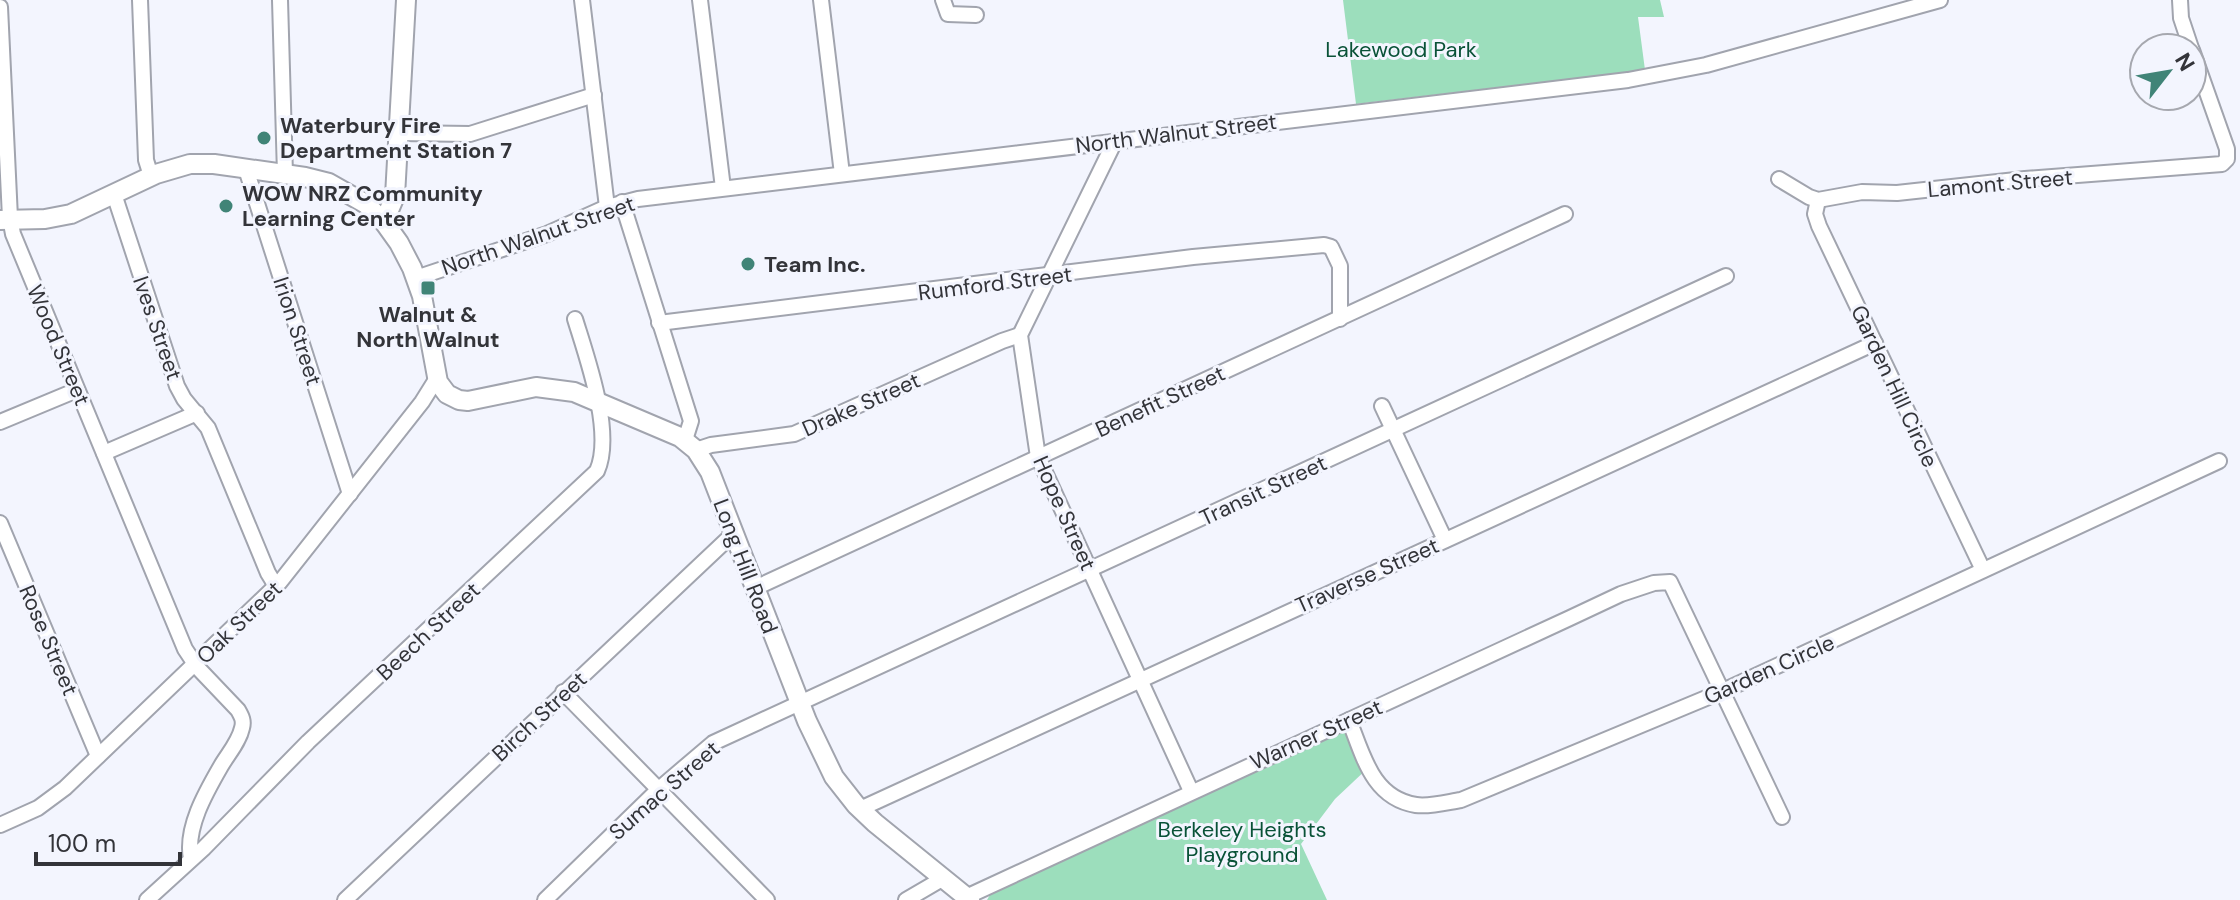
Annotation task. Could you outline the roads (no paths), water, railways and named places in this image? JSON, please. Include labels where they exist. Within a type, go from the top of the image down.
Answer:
[{"type":"main road","points":[[384,222],[395,196],[406,0]]},
{"type":"main road","points":[[5,220],[71,214],[151,176],[199,163],[312,178],[338,186],[366,204],[384,222],[406,255],[427,317],[437,378],[447,394],[463,401],[542,387],[566,390],[598,401],[691,445]]},
{"type":"main road","name":"Long Hill Road","points":[[691,445],[708,467],[800,702],[838,783],[860,809],[968,898]]},
{"type":"street","points":[[140,0],[146,160],[151,176]]},
{"type":"street","points":[[280,0],[285,174]]},
{"type":"street","points":[[582,0],[594,95],[614,204],[659,323],[691,421],[691,445]]},
{"type":"street","points":[[700,0],[723,188]]},
{"type":"street","points":[[821,0],[842,174]]},
{"type":"street","name":"North Walnut Street","points":[[416,278],[547,234],[614,204],[723,188],[1651,76],[1706,65],[1940,0]]},
{"type":"street","points":[[2180,0],[2186,32]]},
{"type":"street","name":"Wood Street","points":[[0,7],[5,220],[185,649],[195,665],[238,710],[243,725],[193,826],[189,845],[191,859]]},
{"type":"street","points":[[945,7],[976,15]]},
{"type":"street","points":[[398,133],[470,134],[594,95]]},
{"type":"street","name":"Lamont Street","points":[[1818,200],[1858,192],[1897,193],[2025,179],[2218,164],[2227,160],[2227,149],[2208,95]]},
{"type":"street","points":[[1020,335],[1115,141]]},
{"type":"street","name":"Irion Street","points":[[246,169],[350,494]]},
{"type":"street","points":[[1779,179],[1818,200]]},
{"type":"street","name":"Ives Street","points":[[114,194],[177,386],[208,428],[276,586]]},
{"type":"street","name":"Garden Hill Circle","points":[[1818,200],[1817,221],[1983,570]]},
{"type":"street","name":"Benefit Street","points":[[755,588],[1565,214]]},
{"type":"street","name":"Rumford Street","points":[[659,323],[1193,257],[1324,245],[1331,247],[1340,266],[1340,319]]},
{"type":"street","name":"Transit Street","points":[[800,702],[1726,276]]},
{"type":"street","name":"Beech Street","points":[[147,900],[308,742],[599,467],[598,401],[575,319]]},
{"type":"street","name":"Drake Street","points":[[691,445],[794,434],[1020,335]]},
{"type":"street","name":"Hope Street","points":[[1020,335],[1038,457],[1191,791]]},
{"type":"street","name":"Traverse Street","points":[[860,809],[1875,343]]},
{"type":"street","name":"Oak Street","points":[[0,825],[44,804],[276,586],[437,378]]},
{"type":"street","points":[[0,422],[77,390]]},
{"type":"street","points":[[1382,406],[1445,540]]},
{"type":"street","points":[[104,453],[197,413]]},
{"type":"street","name":"Garden Circle","points":[[1349,720],[1374,783],[1394,796],[1417,805],[1469,798],[1723,691],[2219,461]]},
{"type":"street","name":"Rose Street","points":[[0,523],[6,552],[98,756]]},
{"type":"street","name":"Birch Street","points":[[345,900],[734,533]]},
{"type":"street","name":"Warner Street","points":[[968,898],[1191,791],[1621,594],[1654,583],[1670,582],[1723,691]]},
{"type":"street","points":[[1723,691],[1782,817]]},
{"type":"street","points":[[563,692],[767,900]]},
{"type":"street","name":"Sumac Street","points":[[545,900],[659,789],[713,743],[800,702]]},
{"type":"street","points":[[906,900],[942,879]]},
{"type":"place","name":"Waterbury Fire Department Station 7","points":[[264,138]]},
{"type":"place","name":"WOW NRZ Community Learning Center","points":[[226,206]]},
{"type":"place","name":"Team Inc.","points":[[748,264]]},
{"type":"place","name":"Walnut & North Walnut","points":[[428,288]]},
{"type":"park label","name":"Lakewood Park","points":[[1401,49]]},
{"type":"park label","name":"Berkeley Heights Playground","points":[[1242,842]]}]
